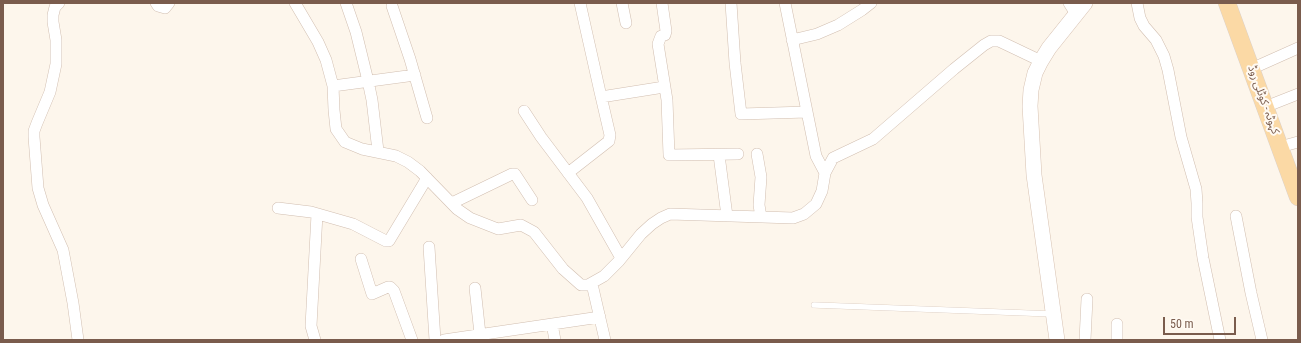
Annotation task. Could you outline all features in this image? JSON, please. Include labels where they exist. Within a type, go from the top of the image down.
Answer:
[{"type":"main road","name":"کہوٹہ - کوٹلی روڈ","points":[[1227,3],[1298,197]]},
{"type":"main road","points":[[1057,340],[1034,175],[1030,106],[1032,84],[1041,60],[1077,7]]},
{"type":"street","points":[[59,3],[55,7],[53,15],[56,40],[56,64],[50,92],[36,123],[34,137],[38,188],[43,205],[63,250],[78,340]]},
{"type":"street","points":[[156,3],[158,6],[165,8],[169,3]]},
{"type":"street","points":[[295,3],[318,42],[326,60],[333,86],[336,129],[345,142],[362,149],[378,151],[396,156],[408,162],[470,218],[487,226],[498,229],[521,225],[534,232],[563,269],[581,285],[592,284],[604,276],[641,234],[661,218],[670,214],[793,218],[810,211],[816,204],[822,191],[825,173],[833,158],[873,139],[954,69],[991,41],[999,41],[1041,60]]},
{"type":"street","points":[[346,3],[356,32],[368,81],[372,100],[378,151]]},
{"type":"street","points":[[568,173],[609,140],[610,135],[580,3]]},
{"type":"street","points":[[622,3],[626,23]]},
{"type":"street","points":[[662,3],[666,31],[665,35],[661,36],[658,44],[666,100],[669,155],[738,154]]},
{"type":"street","points":[[731,3],[735,63],[741,114],[807,112]]},
{"type":"street","points":[[785,3],[816,156],[825,173]]},
{"type":"street","points":[[792,40],[817,34],[838,25],[871,3]]},
{"type":"street","points":[[1137,3],[1140,18],[1144,26],[1156,40],[1164,56],[1168,70],[1181,137],[1196,189],[1197,218],[1203,258],[1220,340]]},
{"type":"street","points":[[392,6],[427,118]]},
{"type":"street","points":[[1251,69],[1298,48]]},
{"type":"street","points":[[333,86],[414,75]]},
{"type":"street","points":[[601,97],[664,87]]},
{"type":"street","points":[[1265,107],[1298,94]]},
{"type":"street","points":[[524,111],[541,137],[587,198],[621,258]]},
{"type":"street","points":[[1280,147],[1298,142]]},
{"type":"street","points":[[758,154],[761,177],[759,205],[761,217]]},
{"type":"street","points":[[719,155],[727,216]]},
{"type":"street","points":[[452,203],[512,174],[515,174],[532,200]]},
{"type":"street","points":[[278,208],[317,214],[353,224],[386,241],[389,241],[427,178]]},
{"type":"street","points":[[315,340],[311,326],[317,214]]},
{"type":"street","points":[[1236,216],[1250,293],[1262,340]]},
{"type":"street","points":[[429,247],[435,340]]},
{"type":"street","points":[[361,259],[372,294],[388,287],[394,291],[412,340]]},
{"type":"street","points":[[592,284],[605,340]]},
{"type":"street","points":[[475,337],[476,288]]},
{"type":"street","points":[[1085,340],[1087,299]]},
{"type":"street","points":[[444,340],[505,335],[552,324],[600,317]]},
{"type":"street","points":[[552,324],[555,340]]},
{"type":"street","points":[[1117,324],[1117,340]]},
{"type":"lane","points":[[814,305],[1053,314]]}]
